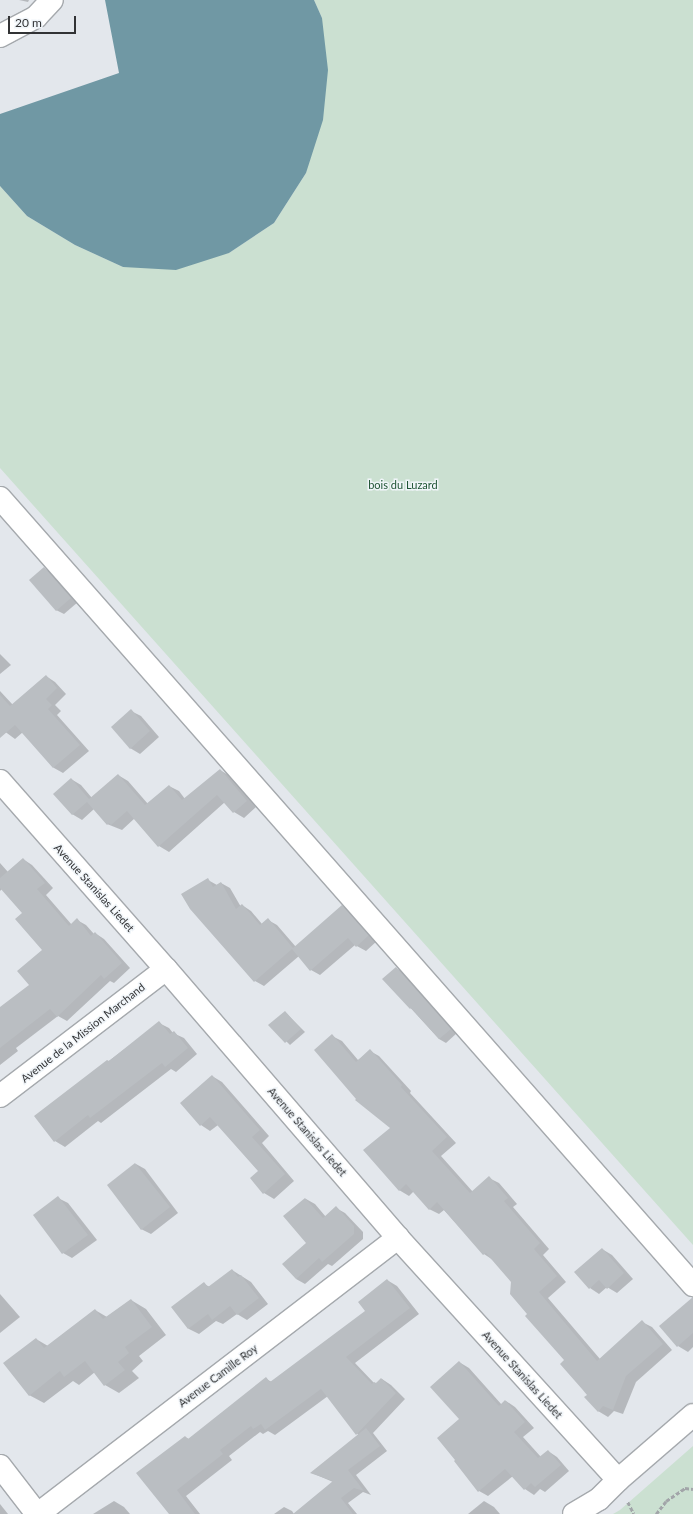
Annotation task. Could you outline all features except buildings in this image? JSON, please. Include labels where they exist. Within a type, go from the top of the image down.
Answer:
[{"type":"street","points":[[0,36],[36,17],[52,0]]},
{"type":"street","points":[[0,498],[693,1285]]},
{"type":"street","name":"Avenue Stanislas Liedet","points":[[0,781],[166,969],[398,1238],[618,1480]]},
{"type":"street","name":"Avenue de la Mission Marchand","points":[[0,1096],[166,969]]},
{"type":"street","name":"Avenue Camille Roy","points":[[38,1514],[398,1238]]},
{"type":"street","points":[[574,1514],[599,1499],[618,1480],[693,1415]]},
{"type":"street","points":[[0,1466],[38,1514]]},
{"type":"path","points":[[656,1514],[666,1501],[685,1488],[693,1489]]},
{"type":"green space","name":"bois du Luzard","points":[[314,0],[693,0],[693,1245],[0,468],[0,186],[27,216],[75,245],[123,267],[229,253],[274,223],[306,173],[322,18]]},
{"type":"green space","points":[[693,1446],[693,1514],[613,1514],[620,1510]]},
{"type":"water","points":[[105,0],[314,0],[322,18],[328,70],[323,120],[306,173],[274,223],[229,253],[176,270],[123,267],[75,245],[27,216],[0,186],[0,114],[119,73]]}]
